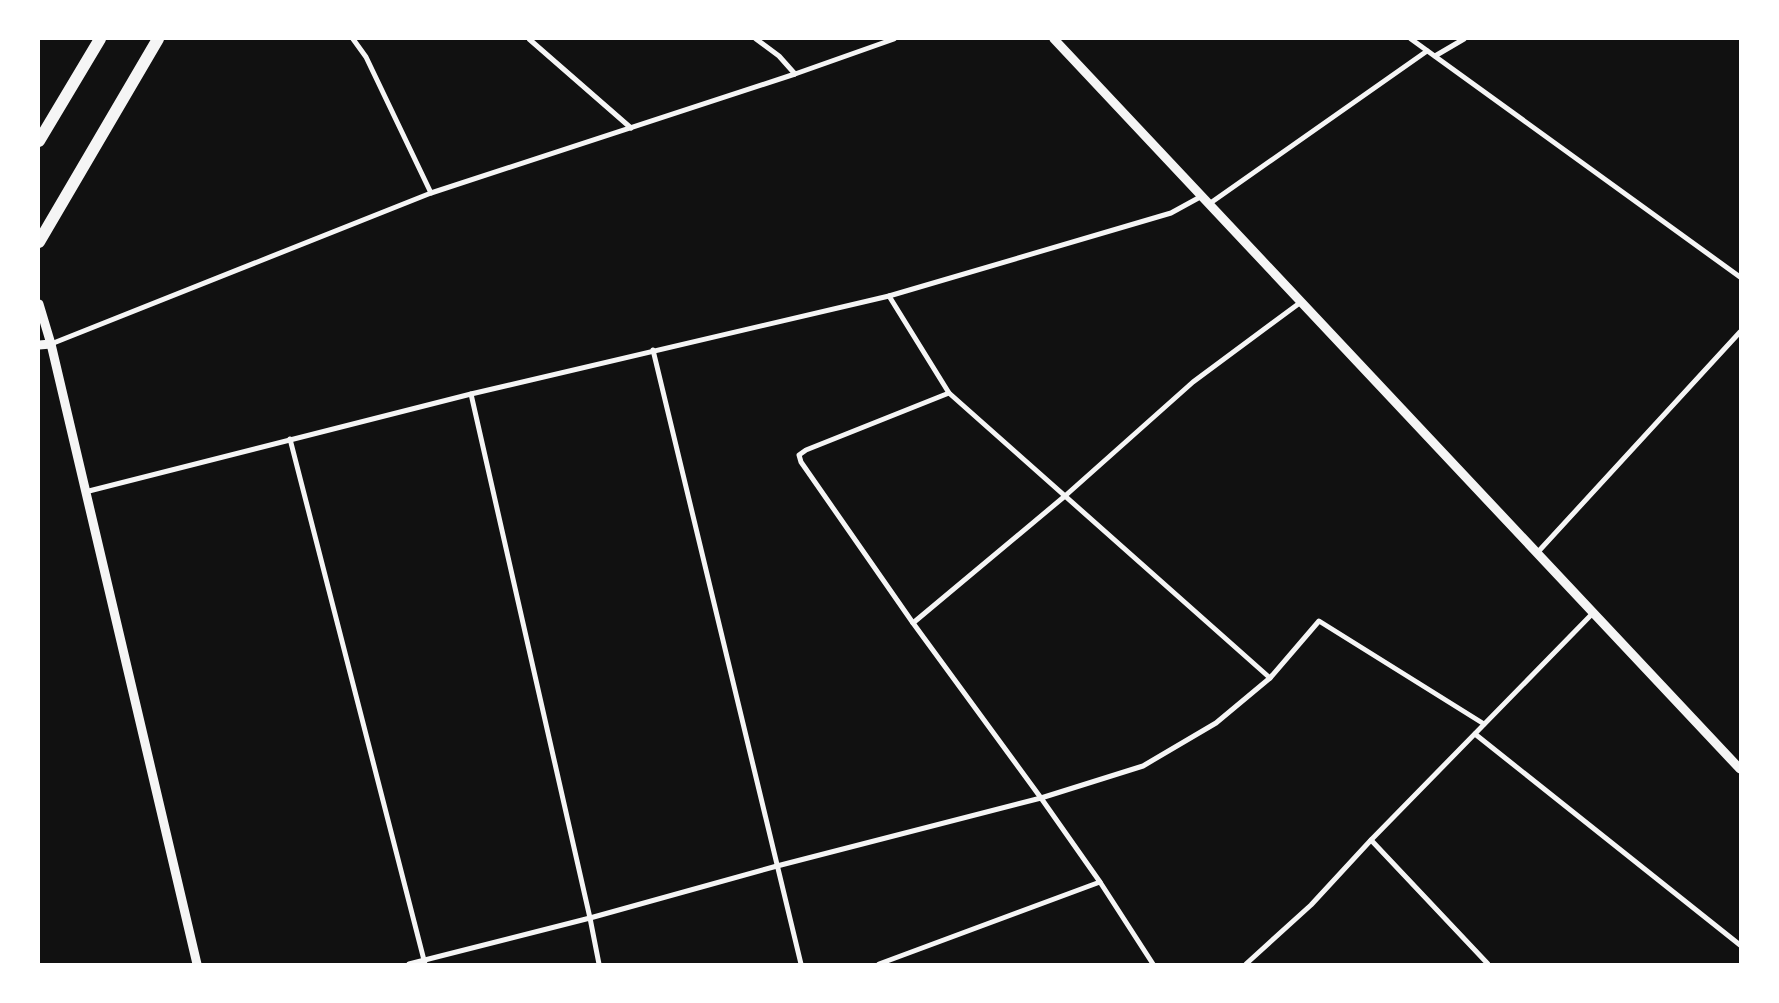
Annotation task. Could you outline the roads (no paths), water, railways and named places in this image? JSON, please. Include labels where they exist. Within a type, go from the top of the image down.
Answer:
[{"type":"main road","points":[[39,141],[100,39]]},
{"type":"main road","points":[[39,242],[158,39]]},
{"type":"street","points":[[353,39],[366,57],[431,193]]},
{"type":"street","points":[[529,39],[631,128]]},
{"type":"street","points":[[756,39],[779,56],[795,74]]},
{"type":"street","points":[[39,345],[51,344],[431,193],[795,74],[894,39]]},
{"type":"street","points":[[1054,39],[1740,770]]},
{"type":"street","points":[[1411,39],[1740,277]]},
{"type":"street","points":[[1435,56],[1464,39]]},
{"type":"street","points":[[1209,204],[1428,51]]},
{"type":"street","points":[[85,492],[471,394],[889,296],[1171,213],[1202,196]]},
{"type":"street","points":[[889,296],[949,393],[1270,678]]},
{"type":"street","points":[[913,623],[1065,496],[1194,382],[1301,302]]},
{"type":"street","points":[[39,304],[51,344],[197,964]]},
{"type":"street","points":[[1537,553],[1740,332]]},
{"type":"street","points":[[653,350],[801,964]]},
{"type":"street","points":[[949,393],[799,455],[801,462],[913,623],[1041,798],[1100,882],[1154,964]]},
{"type":"street","points":[[471,394],[599,964]]},
{"type":"street","points":[[290,439],[425,963]]},
{"type":"street","points":[[1246,964],[1311,905],[1371,840],[1593,613]]},
{"type":"street","points":[[409,964],[425,963],[778,866],[1041,798],[1142,766],[1216,723],[1270,678],[1319,621],[1484,724]]},
{"type":"street","points":[[1475,734],[1740,945]]},
{"type":"street","points":[[1371,840],[1488,964]]},
{"type":"street","points":[[879,964],[1100,882]]}]
